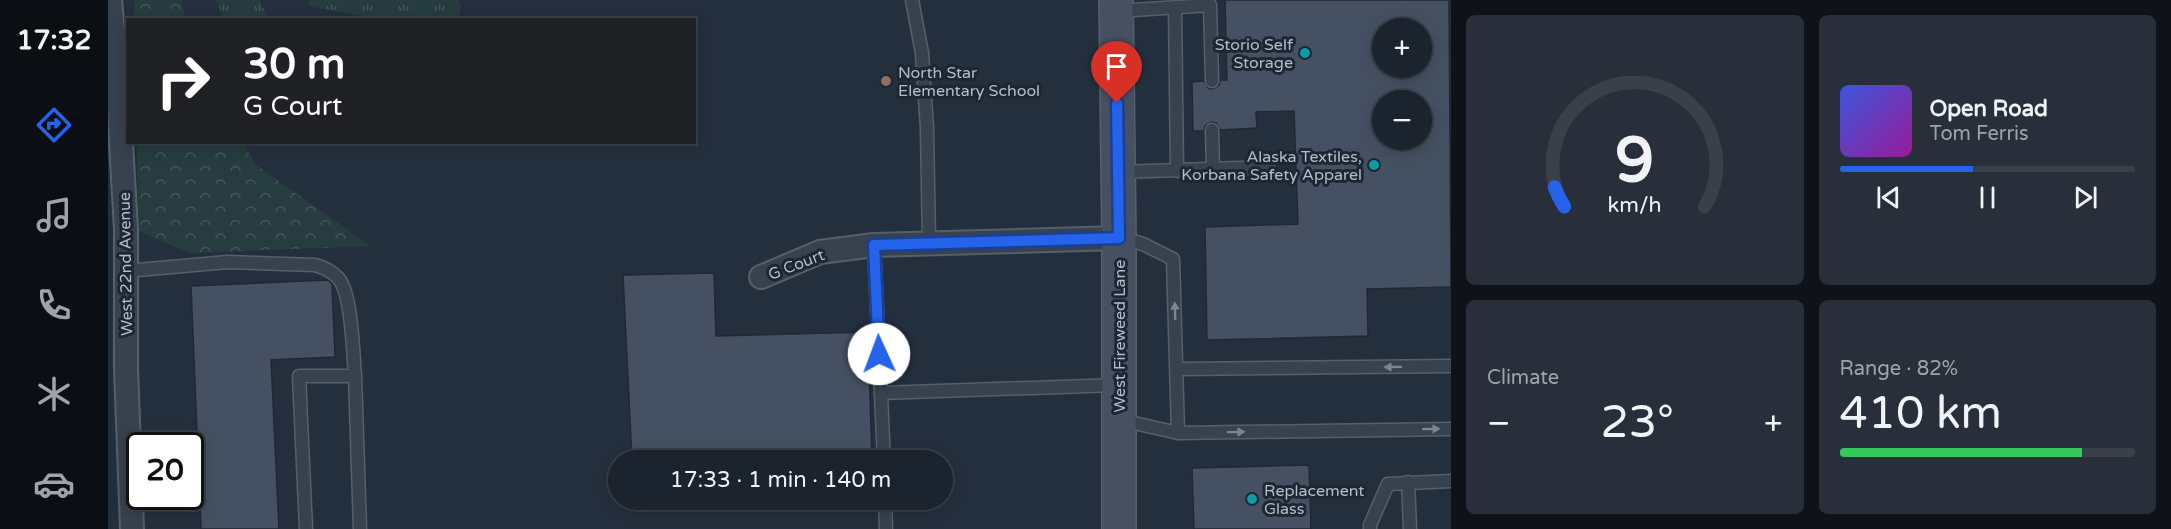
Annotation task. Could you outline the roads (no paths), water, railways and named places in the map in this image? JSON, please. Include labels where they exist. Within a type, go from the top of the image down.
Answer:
[{"type":"main road","name":"West Fireweed Lane","points":[[1116,6],[1119,529]]},
{"type":"street","name":"West 22nd Avenue","points":[[110,0],[118,87],[126,229],[126,367],[132,529]]},
{"type":"street","name":"G Court","points":[[761,278],[820,252],[874,245],[1119,238]]},
{"type":"lane","points":[[912,0],[922,53],[927,128],[929,242]]},
{"type":"lane","points":[[1116,6],[1210,5],[1212,81]]},
{"type":"lane","points":[[1175,7],[1177,171]]},
{"type":"lane","points":[[1212,130],[1213,169]]},
{"type":"lane","points":[[1118,172],[1268,167]]},
{"type":"lane","points":[[1119,238],[1143,244],[1173,259],[1178,369],[1178,433]]},
{"type":"lane","points":[[874,245],[884,450]]},
{"type":"lane","points":[[126,271],[228,262],[315,266],[327,269],[340,281],[348,301],[355,376],[360,529]]},
{"type":"lane","points":[[1178,369],[1451,366]]},
{"type":"lane","points":[[306,529],[299,376],[355,376]]},
{"type":"lane","points":[[881,393],[1119,385]]},
{"type":"lane","points":[[1119,419],[1178,433],[1451,429]]},
{"type":"lane","points":[[1370,529],[1388,484],[1451,481]]},
{"type":"lane","points":[[1408,482],[1410,529]]},
{"type":"lane","points":[[885,510],[886,529]]},
{"type":"place","name":"Storio Self Storage","points":[[1305,53]]},
{"type":"place","name":"North Star Elementary School","points":[[886,81]]},
{"type":"place","name":"Alaska Textiles, Korbana Safety Apparel","points":[[1374,165]]},
{"type":"place","name":"Replacement Glass","points":[[1252,499]]}]
